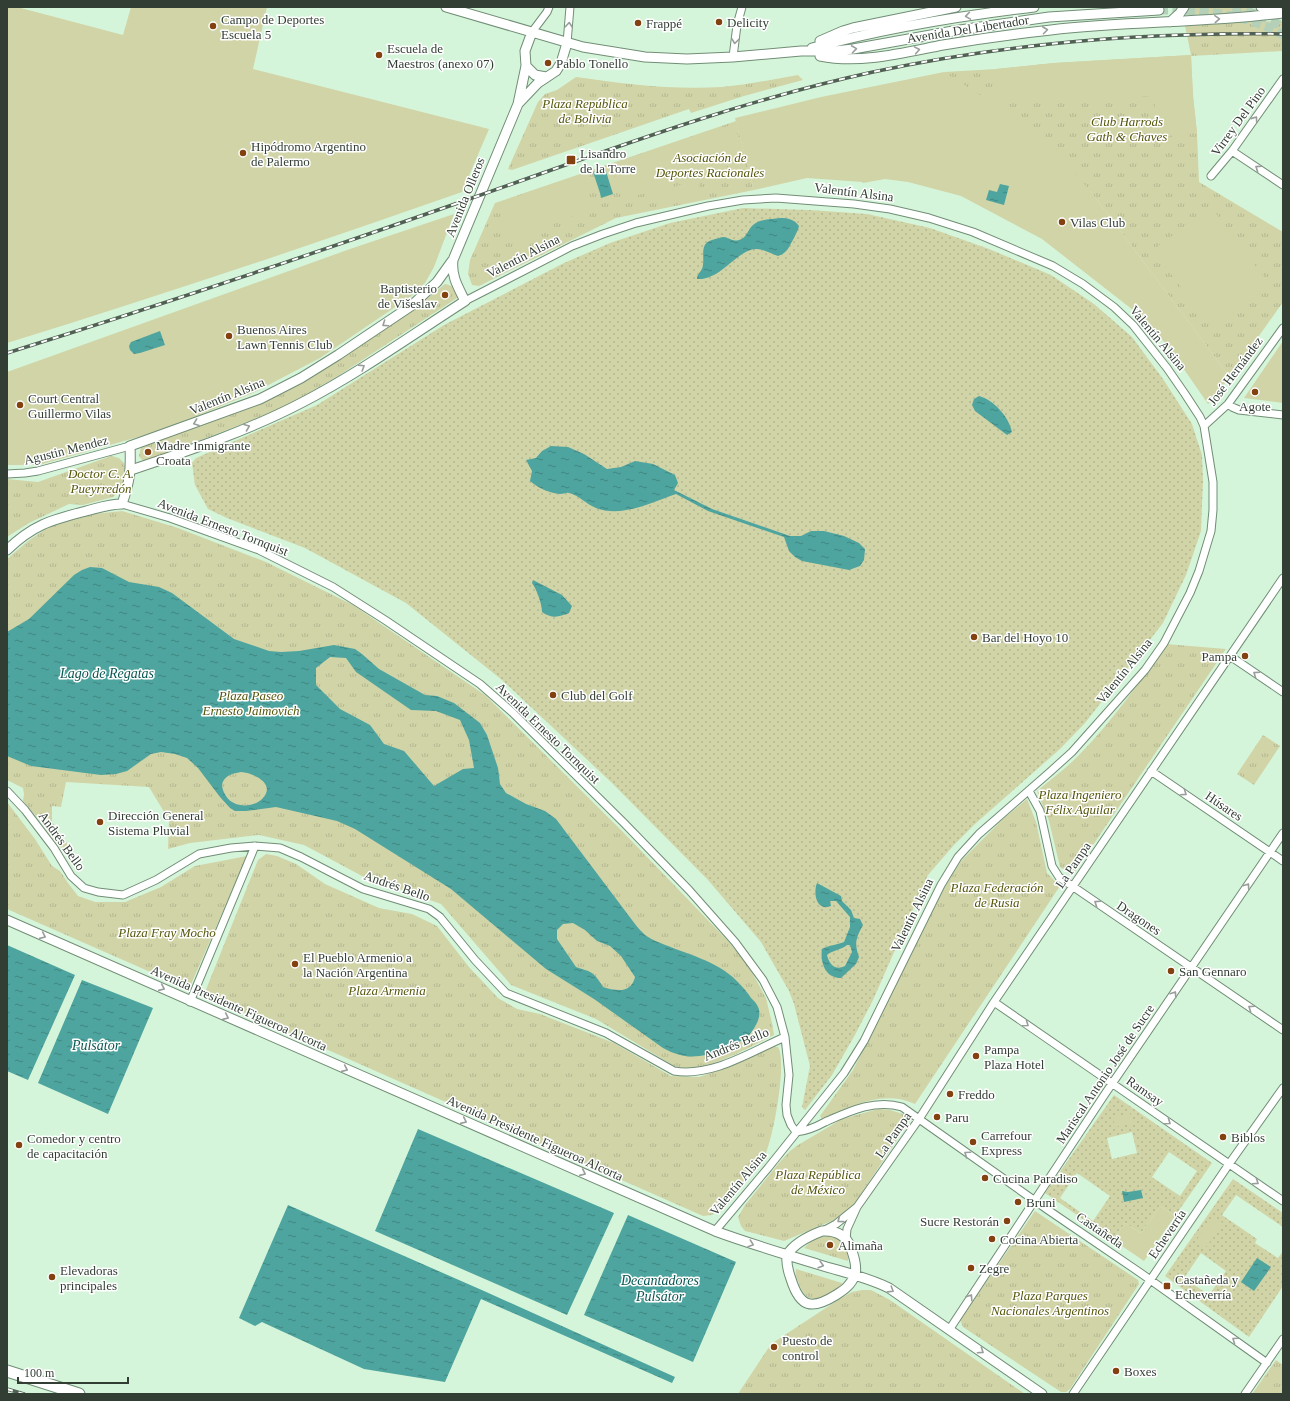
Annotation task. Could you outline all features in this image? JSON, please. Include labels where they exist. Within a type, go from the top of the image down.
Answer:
[{"type":"highway","points":[[7,1371],[79,1394]]},
{"type":"main road","name":"Avenida Del Libertador","points":[[446,7],[583,47],[646,57],[687,59],[733,58],[801,51],[835,51],[953,31],[1049,17],[1159,10]]},
{"type":"main road","name":"Avenida Del Libertador","points":[[801,51],[843,31],[949,7]]},
{"type":"main road","name":"Avenida Del Libertador","points":[[801,51],[840,41],[943,20],[1034,7]]},
{"type":"main road","points":[[1170,22],[1184,7]]},
{"type":"main road","points":[[1261,7],[1283,13]]},
{"type":"main road","name":"Avenida Del Libertador","points":[[801,51],[839,59],[857,59],[878,57],[966,41],[1051,30],[1091,26],[1248,18],[1283,13]]},
{"type":"main road","name":"Avenida Olleros","points":[[465,301],[452,272],[453,260],[518,104],[526,66],[525,51],[532,32]]},
{"type":"main road","name":"Avenida Olleros","points":[[518,104],[534,86],[556,71],[561,63],[567,43]]},
{"type":"main road","points":[[526,66],[535,75],[546,77]]},
{"type":"main road","name":"Valentín Alsina","points":[[130,446],[260,399],[301,378],[394,318],[427,292],[437,282],[453,260]]},
{"type":"main road","points":[[437,282],[448,280],[457,285]]},
{"type":"main road","name":"Valentín Alsina","points":[[131,470],[276,416],[304,402],[347,377],[465,301]]},
{"type":"main road","points":[[7,550],[35,527],[52,520],[106,505],[122,504],[128,487],[131,470],[130,446]]},
{"type":"main road","name":"Avenida Presidente Figueroa Alcorta","points":[[7,920],[190,1002],[715,1231],[748,1244],[855,1274],[878,1282],[889,1288],[1042,1394]]},
{"type":"main road","points":[[822,1231],[836,1232],[842,1235],[846,1240],[850,1245],[856,1268],[855,1274],[849,1285],[823,1303],[811,1304],[805,1302],[796,1294],[788,1272],[787,1255],[795,1246],[822,1231]]},
{"type":"street","name":"Avenida Olleros","points":[[532,32],[549,7]]},
{"type":"street","name":"Avenida Olleros","points":[[567,43],[570,7]]},
{"type":"street","points":[[733,58],[737,25],[742,7]]},
{"type":"street","name":"Virrey Del Pino","points":[[1211,176],[1232,151],[1283,79]]},
{"type":"street","points":[[1232,151],[1283,185]]},
{"type":"street","name":"Valentín Alsina","points":[[465,301],[572,246],[636,223],[708,206],[743,200],[776,198],[854,204],[890,209],[928,218],[973,232],[1053,266],[1082,284],[1114,307],[1132,325],[1167,368],[1200,417],[1204,426],[1214,482],[1213,510],[1210,530],[1206,550],[1199,571],[1190,593],[1164,643],[1145,670],[1072,752],[979,834],[958,857],[941,885],[864,1041],[840,1079],[715,1231]]},
{"type":"street","name":"José Hernández","points":[[1204,426],[1228,404],[1283,328]]},
{"type":"street","points":[[1228,404],[1239,410],[1283,415]]},
{"type":"street","name":"Agustin Mendez","points":[[7,474],[25,473],[130,446]]},
{"type":"street","name":"Avenida Ernesto Tornquist","points":[[122,504],[170,518],[244,545],[289,564],[333,587],[480,684],[512,712],[624,823],[688,890],[735,942],[759,974],[771,994],[779,1013],[785,1037],[789,1075],[786,1104],[787,1115],[790,1125],[796,1132]]},
{"type":"street","name":"La Pampa","points":[[846,1240],[847,1229],[857,1207],[919,1119],[994,1002],[1283,578]]},
{"type":"street","points":[[1230,656],[1283,692]]},
{"type":"street","name":"Húsares","points":[[1151,771],[1283,861]]},
{"type":"street","name":"Andrés Bello","points":[[7,791],[25,810],[54,848],[71,876],[84,888],[98,892],[123,895],[156,880],[199,854],[231,848],[255,846],[280,848],[301,857],[363,889],[429,909],[440,916],[475,960],[506,993],[606,1033],[674,1071],[686,1073],[710,1069],[785,1037]]},
{"type":"street","name":"Dragones","points":[[1029,791],[1040,811],[1050,859],[1059,877],[1283,1030]]},
{"type":"street","name":"Mariscal Antonio José de Sucre","points":[[948,1330],[1034,1200],[1283,833]]},
{"type":"street","points":[[190,1002],[255,846]]},
{"type":"street","name":"Ramsay","points":[[994,1002],[1283,1201]]},
{"type":"street","name":"Echeverría","points":[[1073,1394],[1229,1164],[1283,1088]]},
{"type":"street","name":"Castañeda","points":[[796,1132],[810,1129],[844,1114],[870,1105],[895,1105],[902,1107],[1267,1362]]},
{"type":"street","name":"La Pampa","points":[[822,1231],[836,1224],[857,1207]]},
{"type":"street","points":[[1246,1394],[1283,1339]]},
{"type":"green space","name":"Hipódromo Argentino de Palermo","points":[[7,7],[17,7],[123,35],[131,7],[267,7],[253,69],[489,129],[462,192],[235,270],[7,343]]},
{"type":"green space","points":[[1190,7],[1245,7],[1257,12],[1188,15],[1187,13]]},
{"type":"green space","name":"Club Harrods Gath & Chaves","points":[[1283,21],[1283,51],[1191,56],[1199,182],[1283,232],[1283,302],[1230,377],[1091,192],[944,72],[996,69],[1054,63],[1191,55],[1185,26],[1236,22]]},
{"type":"green space","points":[[1191,55],[1197,133],[1157,137],[1154,96],[998,104],[996,69],[1054,63]]},
{"type":"green space","name":"Vilas Club","points":[[944,72],[1042,135],[1091,192],[1230,377],[1208,404],[1170,349],[1147,321],[1042,239],[961,196],[908,182],[885,179],[863,183],[807,178],[754,190],[735,118],[821,97]]},
{"type":"green space","name":"Plaza República de Bolivia","points":[[798,75],[803,80],[744,96],[691,113],[689,109],[512,170],[508,169],[538,102],[545,94],[557,90],[576,77],[649,86],[704,88],[741,85]]},
{"type":"green space","name":"Asociación de Deportes Racionales","points":[[736,121],[754,190],[616,218],[479,286],[472,285],[468,274],[470,260],[495,203]]},
{"type":"green space","points":[[734,124],[746,160],[623,200],[610,164]]},
{"type":"green space","points":[[582,174],[594,207],[511,242],[497,203]]},
{"type":"green space","points":[[697,180],[702,194],[665,206],[660,191]]},
{"type":"green space","points":[[1211,207],[1270,285],[1212,328],[1153,250]]},
{"type":"green space","points":[[743,208],[810,210],[867,214],[930,228],[989,249],[1051,275],[1094,304],[1132,337],[1163,379],[1192,424],[1202,455],[1203,480],[1201,531],[1186,575],[1163,623],[1085,723],[1060,749],[975,824],[954,845],[928,875],[873,1000],[856,1033],[832,1075],[805,1110],[802,1107],[810,1066],[794,1004],[789,991],[761,942],[708,880],[611,782],[502,680],[406,603],[305,548],[227,518],[208,509],[195,485],[192,463],[196,458],[317,405],[444,325],[564,263],[610,243],[670,223]]},
{"type":"green space","name":"Buenos Aires Lawn Tennis Club","points":[[454,214],[434,267],[425,283],[410,297],[320,358],[255,392],[156,432],[39,465],[7,465],[7,372],[350,249]]},
{"type":"green space","points":[[445,284],[454,288],[458,294],[457,298],[338,376],[307,394],[270,413],[150,460],[142,460],[139,456],[141,447],[255,404],[414,309]]},
{"type":"green space","points":[[1283,341],[1283,403],[1244,398]]},
{"type":"green space","name":"Doctor C. A. Pueyrredón","points":[[111,456],[119,458],[124,463],[125,467],[122,488],[113,497],[83,505],[69,504],[29,523],[7,537],[7,479],[38,482]]},
{"type":"green space","name":"Plaza Paseo Ernesto Jaimovich","points":[[122,511],[178,528],[266,562],[353,605],[485,695],[623,832],[728,941],[749,967],[766,998],[774,1035],[712,1064],[686,1068],[674,1066],[596,1019],[511,985],[441,904],[362,876],[304,845],[259,835],[190,843],[168,849],[169,820],[149,787],[66,782],[61,807],[52,806],[52,822],[66,841],[70,852],[58,846],[23,801],[23,788],[7,780],[7,559],[28,541],[52,525],[93,514]]},
{"type":"green space","name":"Plaza Ingeniero Félix Aguilar","points":[[1166,644],[1226,649],[1072,876],[1060,867],[1049,821],[1037,791],[1072,761],[1113,717]]},
{"type":"green space","points":[[1263,735],[1280,746],[1254,785],[1237,774]]},
{"type":"green space","name":"Plaza Federación de Rusia","points":[[1027,799],[1036,822],[1047,873],[1060,886],[915,1104],[891,1098],[879,1099],[867,1101],[844,1109],[822,1119],[820,1116],[853,1070],[946,885],[961,861],[1003,819]]},
{"type":"green space","name":"Plaza Fray Mocho","points":[[7,802],[35,839],[52,866],[60,871],[78,896],[95,902],[125,902],[161,887],[195,866],[247,856],[189,989],[7,909]]},
{"type":"green space","name":"Plaza Armenia","points":[[266,854],[277,856],[296,864],[325,884],[379,908],[412,914],[437,926],[469,967],[498,998],[517,1009],[540,1014],[614,1043],[671,1076],[699,1077],[748,1059],[769,1046],[778,1047],[781,1055],[780,1086],[770,1141],[761,1164],[712,1215],[703,1216],[208,997],[205,992],[258,860]]},
{"type":"green space","points":[[1114,1095],[1212,1163],[1175,1216],[1160,1206],[1141,1233],[1125,1223],[1113,1240],[1045,1193]],"holes":[[[1132,1132],[1137,1153],[1112,1159],[1107,1138]],[[1169,1152],[1197,1171],[1180,1196],[1152,1177]],[[1077,1173],[1110,1196],[1093,1221],[1060,1198]]]},
{"type":"green space","name":"Plaza República de México","points":[[878,1109],[890,1110],[903,1114],[907,1120],[906,1126],[853,1206],[841,1217],[784,1241],[745,1231],[741,1226],[738,1217],[745,1205],[790,1151],[842,1119]]},
{"type":"green space","points":[[1130,1113],[1132,1123],[1115,1127],[1113,1118]]},
{"type":"green space","points":[[1233,1179],[1283,1213],[1283,1227],[1236,1195],[1222,1215],[1257,1239],[1255,1243],[1278,1258],[1283,1251],[1283,1286],[1249,1337],[1165,1276]],"holes":[[[1201,1253],[1226,1271],[1209,1295],[1184,1278]]]},
{"type":"green space","points":[[1160,1206],[1175,1216],[1144,1261],[1113,1240],[1125,1223],[1141,1233]]},
{"type":"green space","name":"Plaza Parques Nacionales Argentinos","points":[[1035,1211],[1138,1280],[1139,1284],[1070,1389],[1066,1392],[1061,1392],[963,1327],[960,1320]]},
{"type":"green space","points":[[1214,1217],[1224,1224],[1205,1248],[1195,1242]]},
{"type":"green space","points":[[829,1235],[841,1241],[846,1248],[848,1261],[804,1248],[815,1239]]},
{"type":"green space","points":[[796,1269],[842,1283],[837,1289],[825,1296],[815,1299],[810,1298],[800,1287],[796,1275]]},
{"type":"green space","points":[[871,1290],[890,1300],[1025,1394],[738,1394],[771,1344],[841,1298],[852,1292]]},
{"type":"green space","points":[[1276,1360],[1283,1365],[1283,1394],[1252,1394]]},
{"type":"water","points":[[605,168],[613,194],[601,198],[593,172]]},
{"type":"water","points":[[1000,184],[1009,186],[1004,205],[986,200],[989,190],[997,192]]},
{"type":"water","points":[[780,218],[791,219],[799,226],[798,231],[784,253],[778,256],[760,249],[750,250],[714,275],[697,279],[703,265],[704,248],[708,242],[724,237],[733,240],[742,239],[756,223]]},
{"type":"water","points":[[160,331],[165,345],[134,354],[130,350],[129,346],[131,342]]},
{"type":"water","points":[[979,396],[990,401],[1000,410],[1008,421],[1012,432],[1007,435],[975,411],[972,405],[974,399]]},
{"type":"water","points":[[551,446],[568,447],[584,454],[607,469],[621,467],[635,461],[653,464],[675,475],[678,483],[674,490],[712,509],[790,536],[801,536],[811,531],[824,531],[844,536],[859,543],[865,549],[864,560],[860,566],[849,570],[802,561],[789,551],[784,537],[708,511],[676,494],[637,508],[606,511],[596,508],[569,493],[560,494],[548,491],[540,488],[530,481],[532,471],[526,460],[536,458],[542,451]]},
{"type":"water","name":"Lago de Regatas","points":[[90,567],[102,568],[129,582],[159,587],[172,593],[234,639],[269,651],[299,651],[334,645],[355,649],[379,669],[425,695],[437,696],[454,703],[480,723],[487,735],[498,768],[500,784],[506,793],[526,804],[545,811],[556,819],[635,924],[645,935],[651,939],[706,960],[733,977],[741,985],[759,1009],[759,1018],[752,1031],[747,1038],[706,1055],[685,1056],[663,1048],[594,999],[546,969],[451,889],[355,829],[337,821],[276,807],[235,811],[230,808],[220,797],[198,768],[187,758],[161,752],[151,754],[127,771],[116,774],[101,775],[31,766],[7,756],[7,632],[29,619],[74,575]],"holes":[[[330,657],[346,658],[356,672],[411,710],[436,711],[460,720],[469,740],[474,768],[463,769],[434,786],[404,751],[384,744],[370,725],[340,709],[316,685],[316,668]],[[246,773],[262,780],[267,789],[266,794],[262,799],[254,804],[248,805],[238,805],[229,800],[223,791],[223,782],[224,779],[231,774]],[[573,923],[585,930],[597,941],[610,946],[621,956],[635,977],[630,986],[627,989],[622,990],[613,990],[603,987],[592,973],[576,967],[557,939],[557,930],[563,924]]]},
{"type":"water","points":[[533,580],[562,595],[572,606],[569,613],[556,617],[549,616],[542,612],[539,597],[532,583]]},
{"type":"water","points":[[817,883],[841,896],[842,901],[851,910],[854,918],[860,919],[863,925],[856,941],[859,957],[856,964],[841,978],[827,972],[823,964],[822,949],[844,942],[850,927],[850,917],[836,901],[830,901],[831,906],[826,907],[819,904],[815,892]],"holes":[[[850,945],[852,952],[845,966],[838,968],[833,966],[827,955]]]},
{"type":"water","points":[[7,945],[75,975],[28,1080],[7,1071]]},
{"type":"water","name":"Pulsátor","points":[[82,980],[153,1008],[108,1114],[38,1083]]},
{"type":"water","points":[[418,1129],[614,1213],[567,1315],[375,1231]]},
{"type":"water","points":[[1141,1190],[1143,1198],[1124,1202],[1122,1191],[1128,1192]]},
{"type":"water","points":[[288,1205],[675,1377],[672,1383],[481,1299],[445,1382],[364,1369],[262,1322],[255,1326],[239,1318]]},
{"type":"water","name":"Decantadores Pulsátor","points":[[628,1215],[736,1262],[693,1362],[584,1315]]},
{"type":"water","points":[[1257,1258],[1271,1267],[1254,1291],[1241,1282]]},
{"type":"tunnel","points":[[1233,7],[1256,14],[1283,26]]},
{"type":"tunnel","points":[[1159,10],[1223,14],[1254,22],[1283,35]]},
{"type":"railway","points":[[7,353],[288,262],[610,149],[714,115],[820,85],[873,72],[924,62],[1077,41],[1180,35],[1283,34]]},
{"type":"railway","points":[[7,1389],[24,1394]]},
{"type":"place","name":"Delicity","points":[[719,22]]},
{"type":"place","name":"Frappé","points":[[638,23]]},
{"type":"place","name":"Campo de Deportes Escuela 5","points":[[213,26]]},
{"type":"place","name":"Escuela de Maestros (anexo 07)","points":[[379,55]]},
{"type":"place","name":"Pablo Tonello","points":[[548,63]]},
{"type":"place","name":"Hipódromo Argentino de Palermo","points":[[243,153]]},
{"type":"place","name":"Lisandro de la Torre","points":[[571,160]]},
{"type":"place","name":"Vilas Club","points":[[1062,222]]},
{"type":"place","name":"Baptisterio de Višeslav","points":[[445,295]]},
{"type":"place","name":"Buenos Aires Lawn Tennis Club","points":[[229,336]]},
{"type":"place","name":"Agote","points":[[1255,392]]},
{"type":"place","name":"Court Central Guillermo Vilas","points":[[20,405]]},
{"type":"place","name":"Madre Inmigrante Croata","points":[[148,452]]},
{"type":"place","name":"Bar del Hoyo 10","points":[[974,637]]},
{"type":"place","name":"Pampa","points":[[1245,656]]},
{"type":"place","name":"Club del Golf","points":[[553,695]]},
{"type":"place","name":"Dirección General Sistema Pluvial","points":[[100,822]]},
{"type":"place","name":"El Pueblo Armenio a la Nación Argentina","points":[[295,964]]},
{"type":"place","name":"San Gennaro","points":[[1171,971]]},
{"type":"place","name":"Pampa Plaza Hotel","points":[[976,1056]]},
{"type":"place","name":"Freddo","points":[[950,1094]]},
{"type":"place","name":"Paru","points":[[937,1117]]},
{"type":"place","name":"Biblos","points":[[1223,1137]]},
{"type":"place","name":"Carrefour Express","points":[[973,1142]]},
{"type":"place","name":"Comedor y centro de capacitación","points":[[19,1145]]},
{"type":"place","name":"Cucina Paradiso","points":[[985,1178]]},
{"type":"place","name":"Bruni","points":[[1018,1202]]},
{"type":"place","name":"Sucre Restorán","points":[[1007,1221]]},
{"type":"place","name":"Cocina Abierta","points":[[992,1239]]},
{"type":"place","name":"Alimaña","points":[[830,1245]]},
{"type":"place","name":"Zegre","points":[[971,1268]]},
{"type":"place","name":"Elevadoras principales","points":[[52,1277]]},
{"type":"place","name":"Castañeda y Echeverría","points":[[1167,1286]]},
{"type":"place","name":"Puesto de control","points":[[774,1347]]},
{"type":"place","name":"Boxes","points":[[1116,1371]]}]
